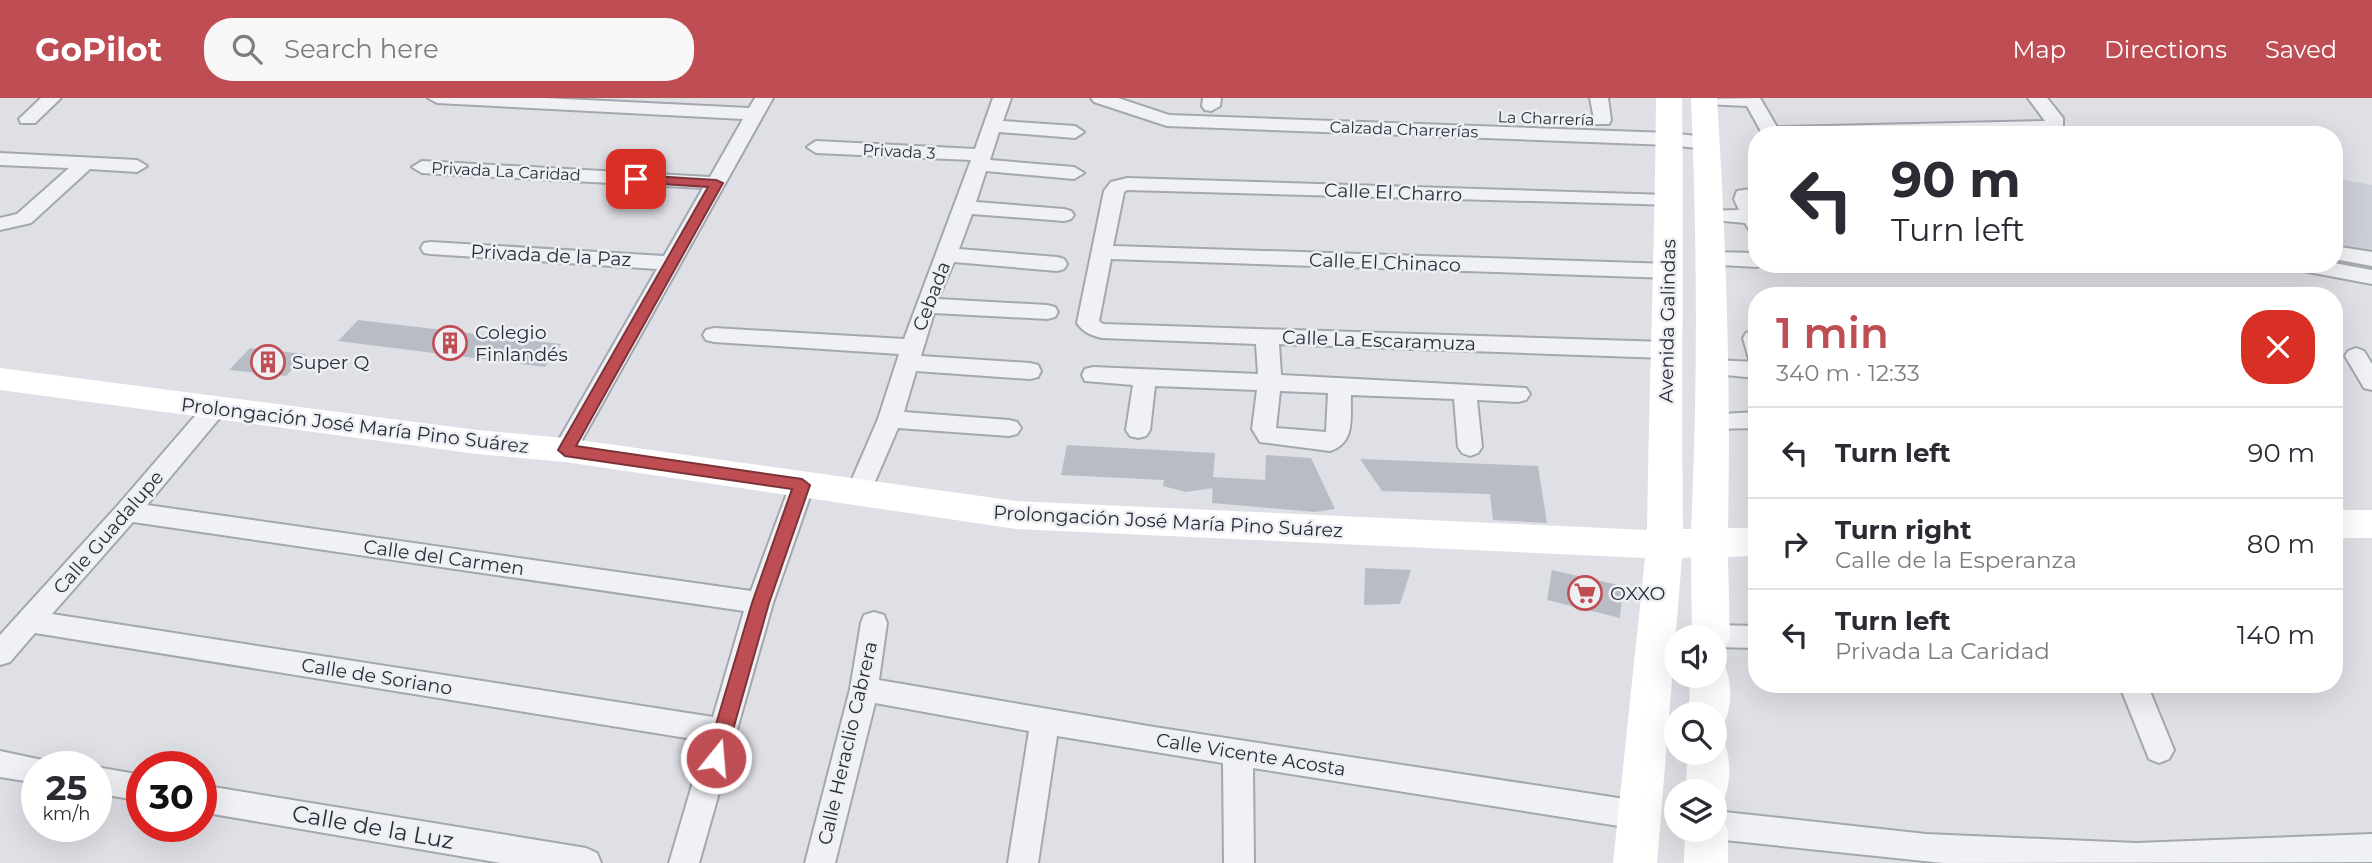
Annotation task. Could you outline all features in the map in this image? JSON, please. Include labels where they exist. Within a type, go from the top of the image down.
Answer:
[{"type":"street","points":[[28,119],[52,98]]},
{"type":"street","points":[[438,98],[760,106],[565,450]]},
{"type":"street","name":"Cebada","points":[[858,493],[890,419],[925,305],[947,255],[1002,98]]},
{"type":"street","name":"La Charrería","points":[[1137,98],[1166,106],[1211,102],[1602,120],[1669,120]]},
{"type":"street","points":[[1599,98],[1602,120]]},
{"type":"street","points":[[1712,625],[1709,544],[1713,421],[1711,259],[1704,98],[1752,100],[1767,126]]},
{"type":"street","points":[[2037,98],[2054,118],[2054,126]]},
{"type":"street","name":"Calzada Charrerías","points":[[1104,99],[1167,120],[1669,120],[1705,135]]},
{"type":"street","name":"Avenida Galindas","points":[[1635,863],[1665,544],[1665,350],[1670,271],[1669,120]]},
{"type":"street","points":[[992,126],[1075,132]]},
{"type":"street","name":"Privada 3","points":[[816,147],[981,160],[1074,173]]},
{"type":"street","points":[[0,159],[136,166]]},
{"type":"street","points":[[0,224],[24,219],[86,163]]},
{"type":"street","name":"Privada La Caridad","points":[[422,167],[716,183]]},
{"type":"street","name":"Calle El Charro","points":[[1101,252],[1118,186],[1128,184],[1668,201]]},
{"type":"street","points":[[964,207],[1064,215]]},
{"type":"street","points":[[1710,215],[1748,221]]},
{"type":"street","name":"Privada de la Paz","points":[[431,248],[671,263]]},
{"type":"street","name":"Calle El Chinaco","points":[[1101,252],[1670,271]]},
{"type":"street","name":"Calle La Escaramuza","points":[[1101,252],[1088,323],[1093,328],[1665,350]]},
{"type":"street","points":[[2343,254],[2372,259]]},
{"type":"street","points":[[947,255],[1058,264]]},
{"type":"street","points":[[1711,259],[1748,260]]},
{"type":"street","points":[[2343,272],[2372,277]]},
{"type":"street","points":[[925,305],[1046,312]]},
{"type":"street","points":[[714,335],[910,355],[1030,371]]},
{"type":"street","points":[[1267,336],[1270,382],[1264,429],[1268,436],[1330,442],[1338,435],[1340,385]]},
{"type":"street","points":[[2356,356],[2372,382]]},
{"type":"street","points":[[1712,368],[1748,370]]},
{"type":"street","points":[[1093,375],[1518,394]]},
{"type":"street","points":[[1138,430],[1145,377]]},
{"type":"street","name":"Prolongación José María Pino Suárez","points":[[0,379],[477,442],[565,450],[1016,515],[1665,544],[1748,542]]},
{"type":"street","points":[[1465,392],[1469,447]]},
{"type":"street","name":"Calle Guadalupe","points":[[0,654],[127,512],[215,408]]},
{"type":"street","points":[[890,419],[1009,428]]},
{"type":"street","points":[[1713,421],[1748,421]]},
{"type":"street","points":[[684,863],[760,603],[802,485]]},
{"type":"street","name":"Calle del Carmen","points":[[127,512],[760,603]]},
{"type":"street","points":[[2343,524],[2372,524]]},
{"type":"street","name":"Calle de Soriano","points":[[30,621],[724,731]]},
{"type":"street","name":"Calle Heraclio Cabrera","points":[[820,863],[864,690],[874,623]]},
{"type":"street","points":[[1727,637],[1748,637]]},
{"type":"street","name":"Calle Vicente Acosta","points":[[864,690],[1044,724],[1238,751],[1638,815]]},
{"type":"street","points":[[2136,693],[2158,750]]},
{"type":"street","points":[[1023,863],[1044,724]]},
{"type":"street","points":[[1238,751],[1239,863]]},
{"type":"street","points":[[0,764],[21,767]]},
{"type":"street","name":"Calle de la Luz","points":[[217,801],[586,863]]},
{"type":"street","points":[[1727,827],[1926,855],[2137,860],[2360,853]]},
{"type":"street","points":[[1706,842],[1706,863]]},
{"type":"shaded area","points":[[2343,180],[2372,185],[2372,251],[2343,246]]},
{"type":"building","name":"Colegio Finlandés","points":[[358,320],[561,344],[545,367],[338,341]]},
{"type":"building","name":"Super Q","points":[[250,348],[306,354],[286,376],[229,370]]},
{"type":"building","points":[[1067,445],[1215,453],[1213,477],[1265,480],[1266,455],[1311,458],[1335,509],[1315,512],[1212,503],[1213,488],[1186,492],[1163,486],[1164,480],[1061,475]]},
{"type":"building","points":[[1360,459],[1538,466],[1547,523],[1493,520],[1490,494],[1382,491]]},
{"type":"building","points":[[1365,568],[1411,570],[1400,604],[1364,605]]},
{"type":"building","name":"OXXO","points":[[1552,570],[1623,586],[1620,618],[1547,600]]},
{"type":"place","name":"Colegio Finlandés","points":[[450,343]]},
{"type":"place","name":"Super Q","points":[[268,362]]},
{"type":"place","name":"OXXO","points":[[1585,593]]},
{"type":"route","points":[[636,179],[716,183],[565,450],[802,485],[760,603],[716,758]]}]
